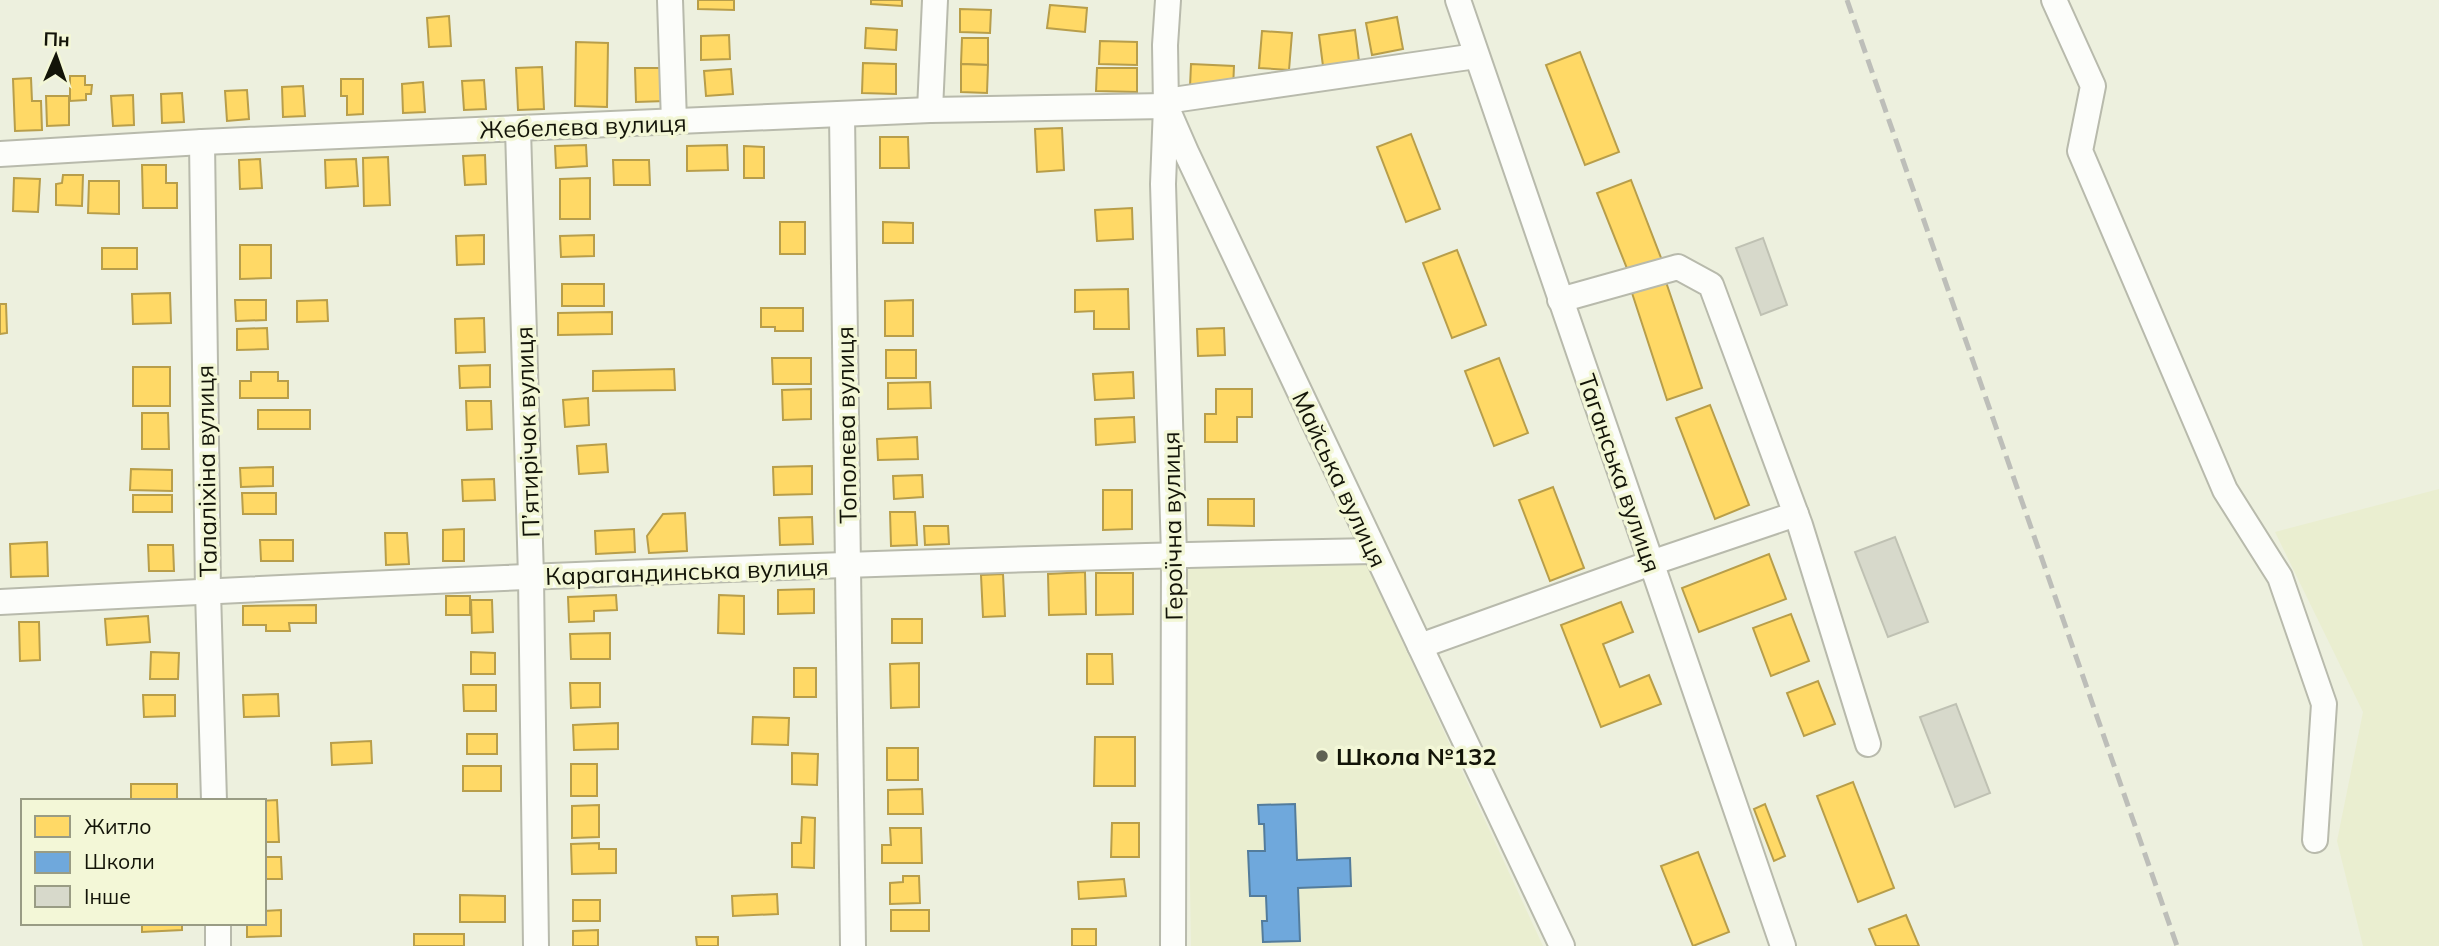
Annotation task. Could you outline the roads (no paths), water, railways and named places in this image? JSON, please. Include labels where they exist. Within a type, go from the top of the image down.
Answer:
[{"type":"street","points":[[670,0],[674,122]]},
{"type":"street","points":[[930,110],[935,0]]},
{"type":"street","name":"Майська вулиця","points":[[1168,0],[1165,45],[1166,104],[1187,154],[1562,946]]},
{"type":"street","name":"Таганська вулиця","points":[[1458,0],[1783,946]]},
{"type":"street","points":[[2054,0],[2093,86],[2080,151],[2225,490],[2280,577],[2324,704],[2315,840]]},
{"type":"street","name":"Жебелєва вулиця","points":[[0,154],[202,142],[930,110],[1166,104],[1476,56]]},
{"type":"street","name":"Героїчна вулиця","points":[[1166,104],[1163,184],[1174,555],[1173,946]]},
{"type":"street","name":"Тополєва вулиця","points":[[842,114],[853,946]]},
{"type":"street","name":"П’ятирічок вулиця","points":[[518,129],[531,577],[536,946]]},
{"type":"street","name":"Талаліхіна вулиця","points":[[202,142],[208,591],[214,799]]},
{"type":"street","points":[[1560,300],[1678,267],[1711,285],[1796,514],[1868,744]]},
{"type":"street","points":[[1420,646],[1796,514]]},
{"type":"street","name":"Карагандинська вулиця","points":[[0,602],[848,565],[1374,551]]},
{"type":"street","points":[[218,925],[218,946]]},
{"type":"railway","points":[[1847,0],[2177,946]]},
{"type":"place","name":"Школа №132","points":[[1322,756]]}]
